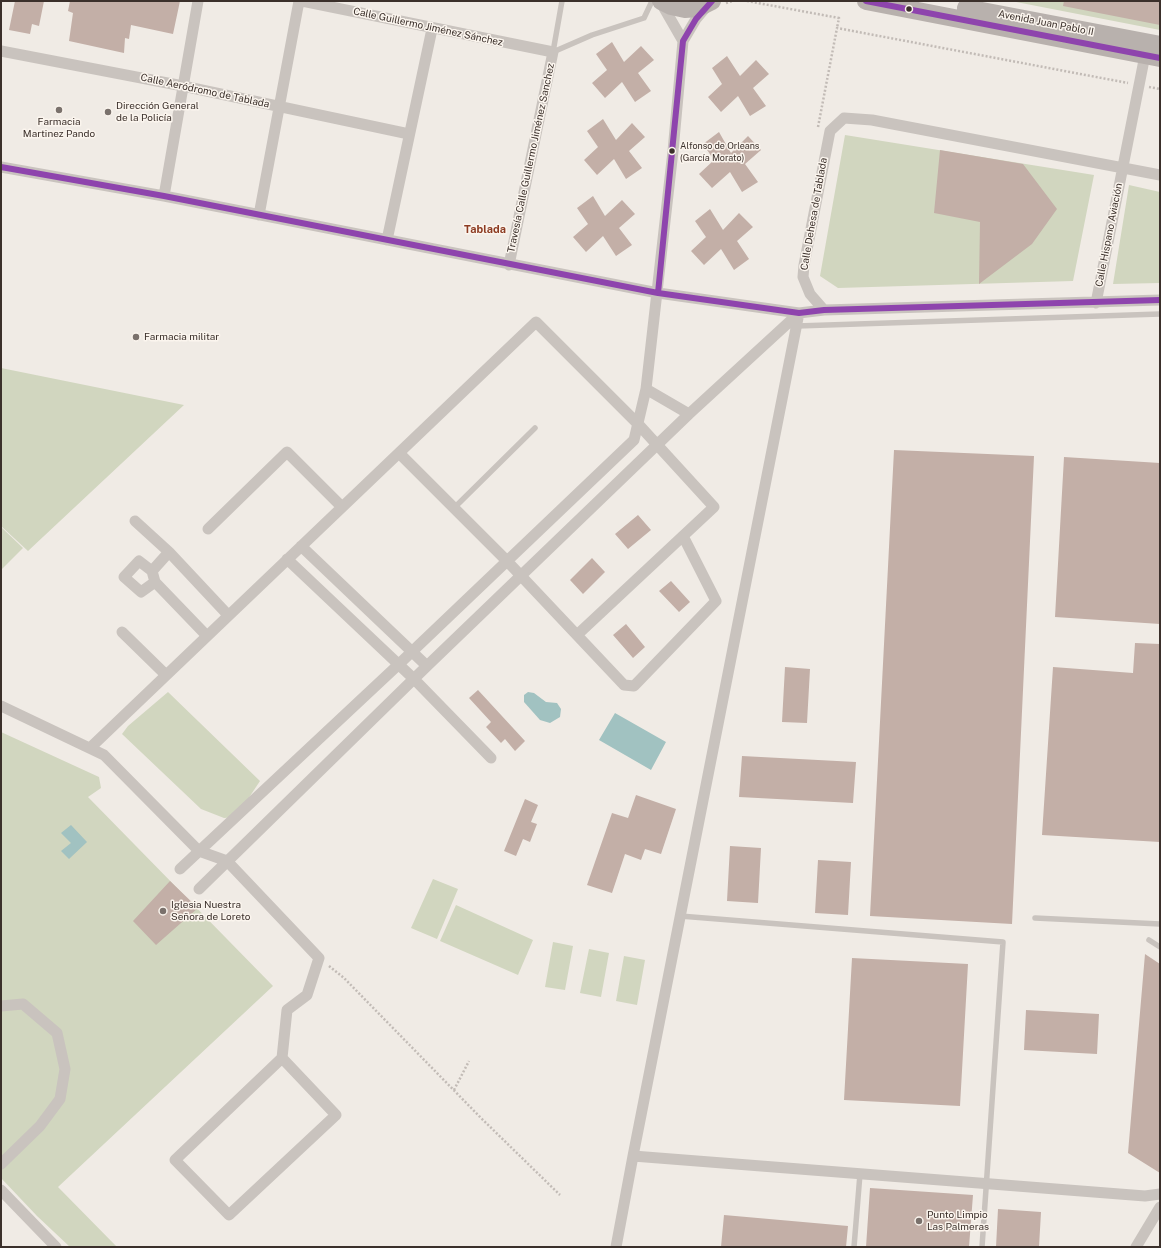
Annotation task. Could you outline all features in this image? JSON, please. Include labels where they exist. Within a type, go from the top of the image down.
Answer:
[{"type":"main road","points":[[660,1],[671,6],[685,9],[698,8],[711,2]]},
{"type":"main road","name":"Avenida Juan Pablo II","points":[[866,1],[1152,56]]},
{"type":"main road","name":"Avenida Juan Pablo II","points":[[932,1],[1160,44]]},
{"type":"street","points":[[164,196],[198,1]]},
{"type":"street","points":[[259,215],[301,1]]},
{"type":"street","name":"Calle Guillermo Jiménez Sánchez","points":[[301,1],[432,29],[553,52]]},
{"type":"street","points":[[660,1],[683,41]]},
{"type":"street","points":[[180,869],[398,665],[634,440],[639,425],[646,389],[658,293],[683,41],[696,18],[711,2]]},
{"type":"street","points":[[387,240],[432,29]]},
{"type":"street","name":"Calle Aeródromo de Tablada","points":[[1,51],[183,86],[409,134]]},
{"type":"street","name":"Travesía Calle Guillermo Jiménez Sanchez","points":[[509,265],[553,52]]},
{"type":"street","name":"Calle Hispano Aviación","points":[[1096,303],[1138,85],[1152,56]]},
{"type":"street","name":"Calle Dehesa de Tablada","points":[[824,310],[810,294],[803,278],[830,131],[844,118],[872,120],[1122,167]]},
{"type":"street","points":[[1,167],[164,196],[509,265],[658,293],[800,313],[824,310],[1160,300]]},
{"type":"street","points":[[1122,167],[1160,175]]},
{"type":"street","points":[[616,1247],[800,313]]},
{"type":"street","points":[[199,889],[427,666],[689,414],[800,313]]},
{"type":"street","points":[[90,748],[536,322],[639,425],[714,507],[577,635]]},
{"type":"street","points":[[646,389],[689,414]]},
{"type":"street","points":[[208,529],[287,452],[342,507]]},
{"type":"street","points":[[399,453],[507,561],[624,685],[634,686],[716,601],[683,536]]},
{"type":"street","points":[[135,521],[169,552],[228,615]]},
{"type":"street","points":[[301,546],[427,666]]},
{"type":"street","points":[[152,571],[169,552]]},
{"type":"street","points":[[287,559],[414,679],[491,758]]},
{"type":"street","points":[[155,582],[141,592],[124,577],[139,561],[152,571],[155,582],[207,636]]},
{"type":"street","points":[[122,632],[166,675]]},
{"type":"street","points":[[1,706],[104,755],[199,851],[227,861],[319,958],[307,995],[287,1010],[282,1058],[175,1160],[229,1215],[336,1115],[282,1058]]},
{"type":"street","points":[[1,1006],[23,1004],[57,1033],[64,1069],[60,1099],[40,1126],[1,1164]]},
{"type":"street","points":[[633,1156],[1145,1196],[1160,1194]]},
{"type":"street","points":[[1,1190],[56,1247]]},
{"type":"street","points":[[1145,1196],[1160,1201]]},
{"type":"street","points":[[1136,1247],[1160,1207]]},
{"type":"lane","points":[[553,52],[562,1]]},
{"type":"lane","points":[[553,52],[592,35],[644,18],[652,1]]},
{"type":"lane","points":[[797,326],[1160,314]]},
{"type":"lane","points":[[454,508],[535,428]]},
{"type":"lane","points":[[680,916],[1003,942],[982,1247]]},
{"type":"lane","points":[[1035,918],[1160,924]]},
{"type":"lane","points":[[1149,940],[1160,947]]},
{"type":"lane","points":[[854,1247],[860,1174]]},
{"type":"path","points":[[747,1],[839,18],[817,134]]},
{"type":"path","points":[[837,28],[1160,89]]},
{"type":"path","points":[[319,958],[344,978],[560,1195]]},
{"type":"path","points":[[454,1090],[470,1061]]},
{"type":"green space","points":[[1011,1],[1160,1],[1160,30]]},
{"type":"green space","points":[[845,135],[1094,175],[1073,281],[838,288],[820,276]]},
{"type":"green space","points":[[1129,185],[1160,192],[1160,283],[1113,284]]},
{"type":"green space","points":[[1,368],[184,405],[28,551],[1,526]]},
{"type":"green space","points":[[1,527],[23,548],[1,570]]},
{"type":"green space","points":[[168,692],[260,781],[236,817],[224,818],[201,809],[122,734],[128,726]]},
{"type":"green space","points":[[1,732],[99,777],[101,788],[88,797],[273,986],[58,1187],[117,1247],[70,1247],[37,1216],[1,1178]]},
{"type":"green space","points":[[433,879],[458,889],[437,939],[411,928]]},
{"type":"green space","points":[[456,905],[533,940],[518,975],[440,941]]},
{"type":"green space","points":[[553,942],[573,946],[565,990],[545,987]]},
{"type":"green space","points":[[589,949],[609,953],[601,997],[580,993]]},
{"type":"green space","points":[[624,956],[645,960],[637,1005],[616,1001]]},
{"type":"water","points":[[528,692],[534,693],[546,702],[557,703],[561,709],[560,717],[550,723],[540,720],[524,702],[524,695]]},
{"type":"water","points":[[615,713],[666,742],[651,770],[599,740]]},
{"type":"water","points":[[71,825],[87,842],[69,859],[61,851],[71,843],[61,833]]},
{"type":"building","points":[[15,1],[44,1],[39,26],[32,24],[30,34],[9,30]]},
{"type":"building","points":[[70,1],[180,1],[173,34],[131,25],[129,39],[125,38],[124,53],[69,41],[73,13],[68,11]]},
{"type":"building","points":[[1064,1],[1160,1],[1160,25],[1063,6]]},
{"type":"building","points":[[612,42],[624,62],[641,46],[654,60],[638,73],[651,91],[635,102],[622,82],[605,98],[592,83],[607,70],[596,54]]},
{"type":"building","points":[[727,56],[740,76],[756,60],[769,74],[753,88],[766,106],[750,116],[738,96],[721,112],[708,97],[722,84],[712,68]]},
{"type":"building","points":[[603,119],[616,140],[632,123],[645,137],[629,151],[642,168],[626,179],[614,159],[597,175],[584,160],[598,147],[587,131]]},
{"type":"building","points":[[719,132],[731,153],[748,136],[761,150],[745,164],[758,182],[742,192],[730,172],[712,188],[699,174],[714,160],[703,144]]},
{"type":"building","points":[[940,150],[1023,164],[1057,209],[1032,244],[979,284],[980,222],[934,213]]},
{"type":"building","points":[[593,196],[605,216],[622,200],[635,214],[619,228],[632,245],[616,256],[603,236],[586,252],[573,237],[588,224],[577,208]]},
{"type":"building","points":[[710,209],[723,230],[739,213],[753,227],[737,241],[749,259],[734,270],[721,249],[704,265],[691,251],[706,237],[695,221]]},
{"type":"building","points":[[894,450],[1034,456],[1012,924],[870,916]]},
{"type":"building","points":[[1064,457],[1160,463],[1160,624],[1055,617]]},
{"type":"building","points":[[638,515],[651,530],[628,549],[615,534]]},
{"type":"building","points":[[592,558],[605,572],[583,594],[570,580]]},
{"type":"building","points":[[671,581],[690,602],[679,612],[659,591]]},
{"type":"building","points":[[626,624],[645,647],[633,658],[613,635]]},
{"type":"building","points":[[1135,643],[1160,644],[1160,842],[1042,835],[1053,667],[1133,673]]},
{"type":"building","points":[[785,667],[810,669],[807,723],[782,722]]},
{"type":"building","points":[[478,690],[525,741],[515,751],[505,739],[501,743],[486,727],[491,722],[469,698]]},
{"type":"building","points":[[742,756],[856,762],[853,803],[739,797]]},
{"type":"building","points":[[636,795],[676,809],[661,854],[645,849],[641,860],[625,854],[612,893],[587,885],[612,813],[628,818]]},
{"type":"building","points":[[525,799],[538,805],[531,822],[537,824],[530,842],[523,839],[516,856],[504,851]]},
{"type":"building","points":[[730,846],[761,848],[758,903],[727,901]]},
{"type":"building","points":[[818,860],[851,862],[848,915],[815,913]]},
{"type":"building","points":[[170,881],[198,908],[156,945],[133,921]]},
{"type":"building","points":[[1145,954],[1160,964],[1160,1173],[1128,1153]]},
{"type":"building","points":[[852,958],[968,964],[960,1106],[844,1100]]},
{"type":"building","points":[[1026,1010],[1099,1014],[1097,1054],[1024,1050]]},
{"type":"building","name":"Punto Limpio Las Palmeras","points":[[870,1188],[973,1195],[969,1247],[866,1247]]},
{"type":"building","points":[[998,1209],[1041,1212],[1039,1247],[996,1247]]},
{"type":"building","points":[[724,1215],[848,1226],[846,1247],[721,1247]]},
{"type":"transit line","points":[[658,293],[683,41],[696,19],[712,1]]},
{"type":"transit line","points":[[866,1],[1160,58]]},
{"type":"transit line","points":[[1,167],[164,196],[658,293],[799,313],[824,310],[1160,300]]},
{"type":"place","name":"Farmacia Martinez Pando","points":[[59,110]]},
{"type":"place","name":"Dirección General de la Policía","points":[[108,112]]},
{"type":"place","name":"Alfonso de Orleans (García Morato)","points":[[672,151]]},
{"type":"place","name":"Farmacia militar","points":[[136,337]]},
{"type":"place","name":"Iglesia Nuestra Señora de Loreto","points":[[163,911]]},
{"type":"place","name":"Punto Limpio Las Palmeras","points":[[919,1221]]},
{"type":"district","name":"Tablada","points":[[485,230]]}]
